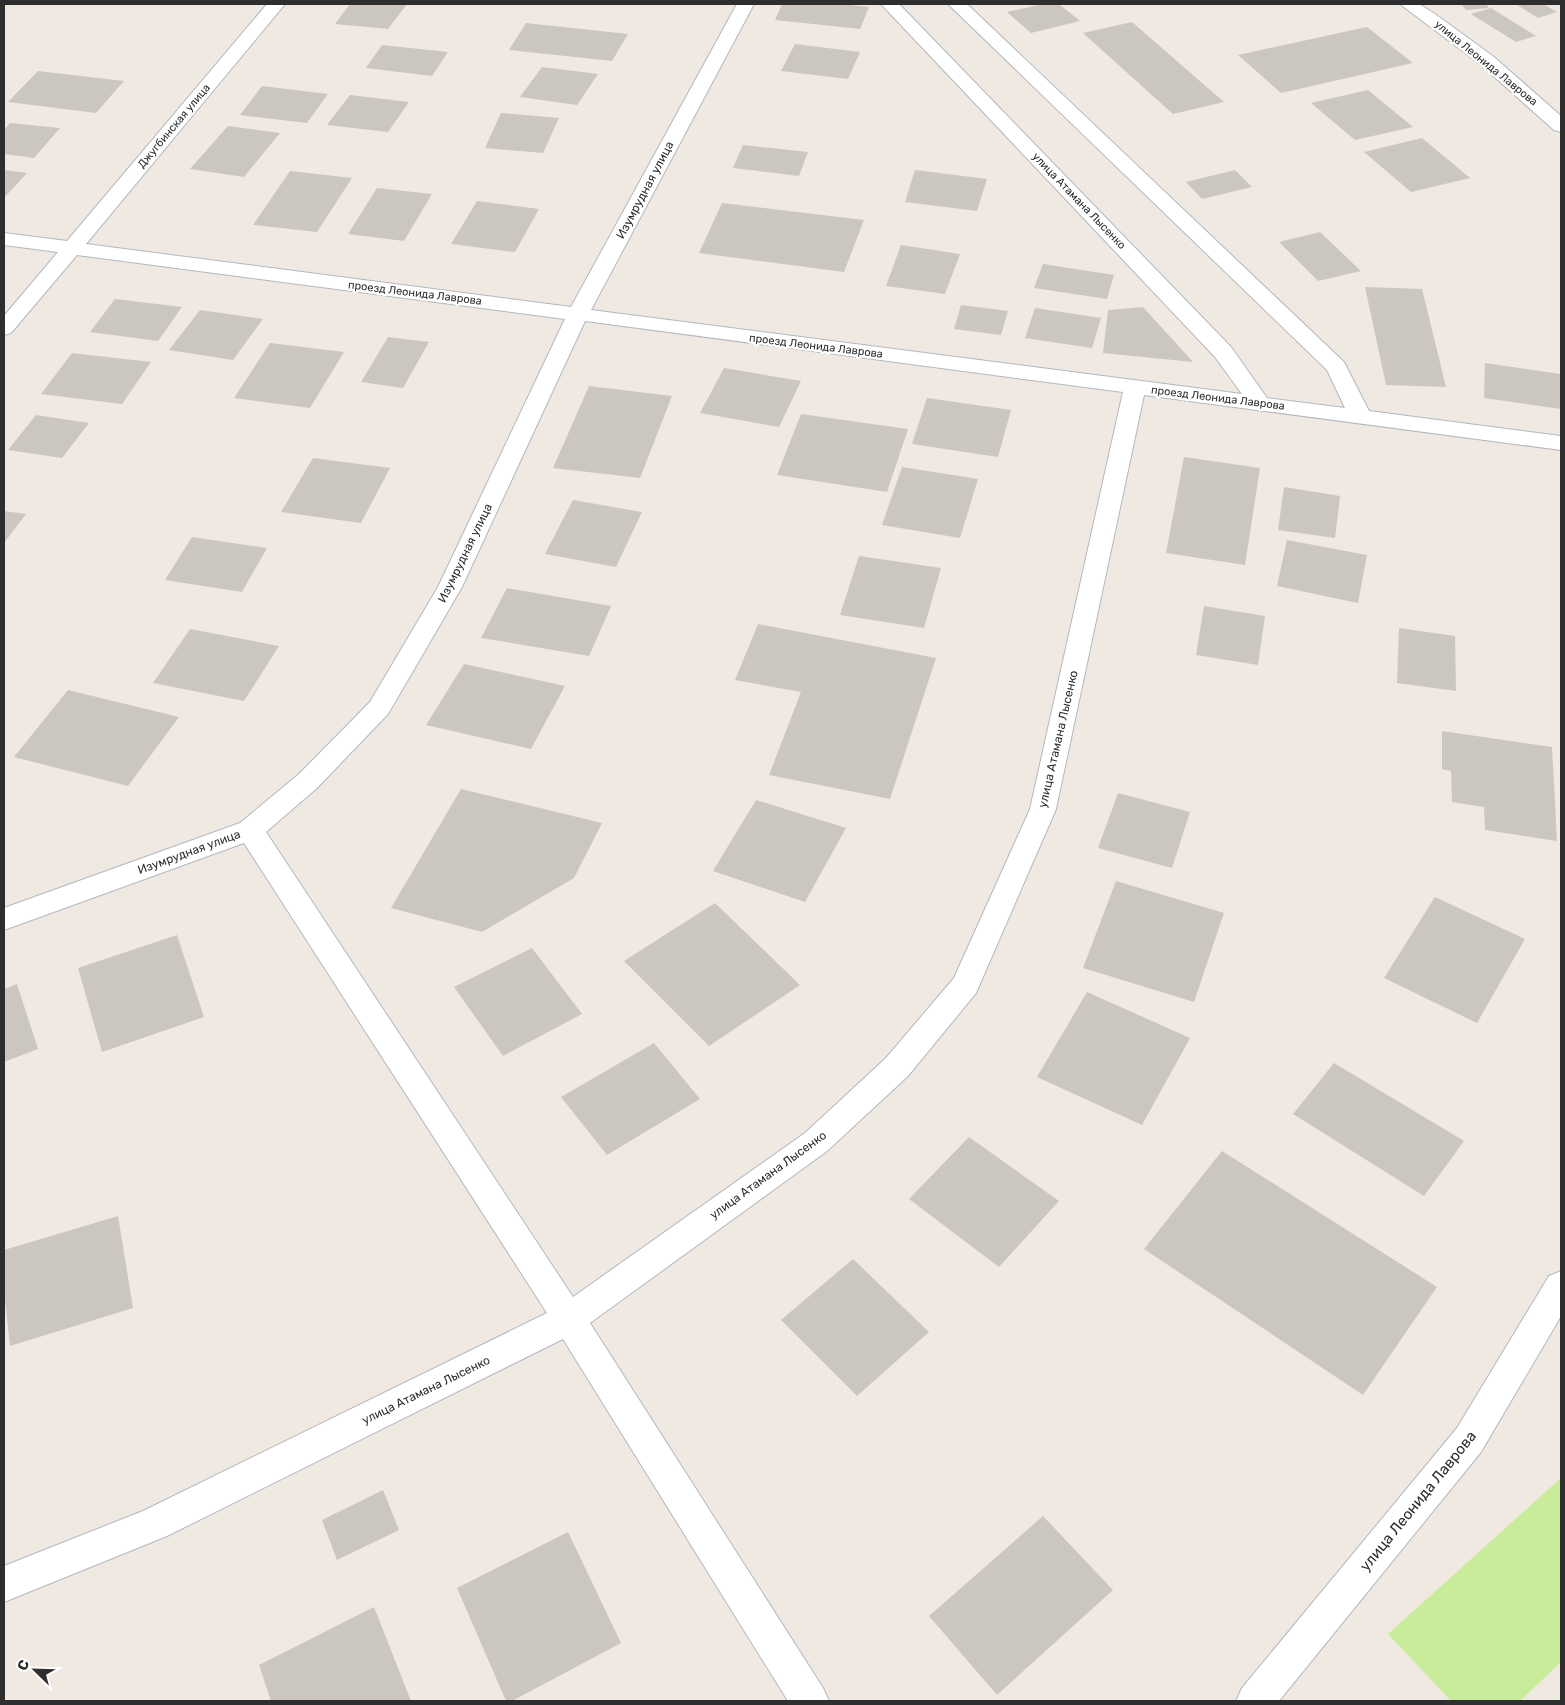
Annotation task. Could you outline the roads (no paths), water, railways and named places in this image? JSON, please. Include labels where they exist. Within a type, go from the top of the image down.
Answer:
[{"type":"street","name":"Джугбинская улица","points":[[4,329],[276,4]]},
{"type":"street","name":"Изумрудная улица","points":[[4,919],[250,830],[308,781],[379,708],[450,587],[578,314],[746,4]]},
{"type":"street","name":"улица Атамана Лысенко","points":[[890,4],[1223,352],[1260,404]]},
{"type":"street","points":[[957,4],[1336,367],[1362,417]]},
{"type":"street","name":"улица Леонида Лаврова","points":[[1408,4],[1456,37],[1531,97],[1561,126]]},
{"type":"street","name":"проезд Леонида Лаврова","points":[[4,239],[1561,443]]},
{"type":"street","name":"улица Атамана Лысенко","points":[[4,1584],[154,1524],[569,1319],[816,1142],[897,1067],[966,986],[1043,809],[1135,388]]},
{"type":"street","points":[[250,830],[569,1319],[810,1701]]},
{"type":"street","name":"улица Леонида Лаврова","points":[[1255,1701],[1469,1440],[1561,1286]]}]
